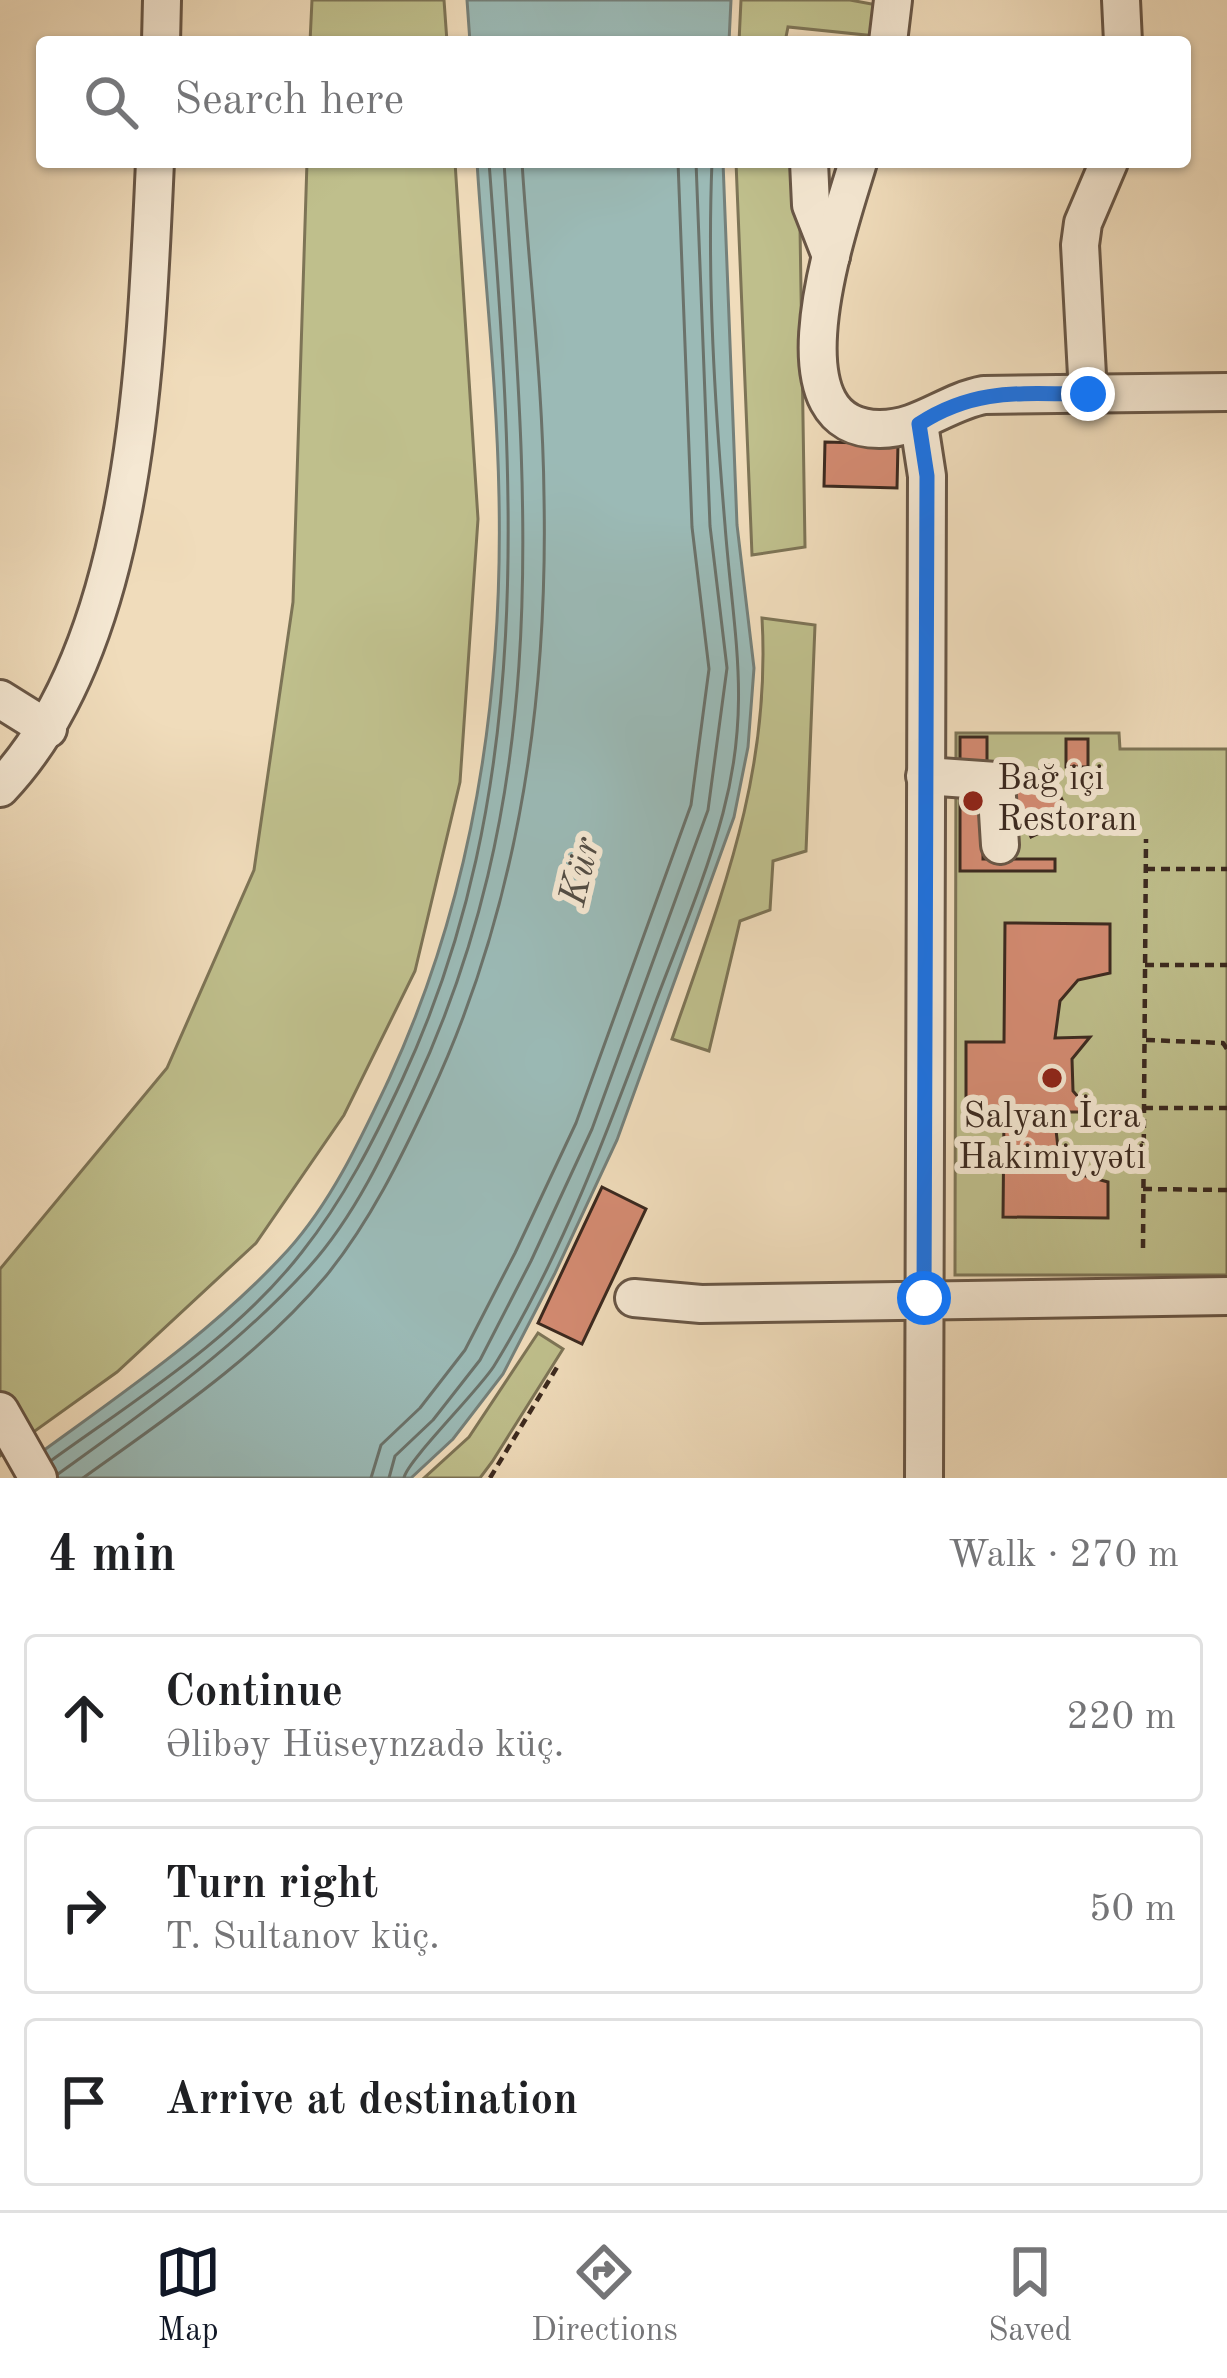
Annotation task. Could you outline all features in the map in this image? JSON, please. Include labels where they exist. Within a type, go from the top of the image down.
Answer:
[{"type":"street","points":[[160,36],[163,0]]},
{"type":"street","points":[[889,36],[893,0]]},
{"type":"street","points":[[1121,0],[1124,36]]},
{"type":"street","points":[[0,788],[48,729],[92,636],[123,492],[148,295],[155,168]]},
{"type":"street","points":[[809,168],[811,205],[831,256]]},
{"type":"street","points":[[856,168],[831,256],[817,350],[823,389],[833,410],[866,428],[919,424],[962,399],[984,395],[1227,392]]},
{"type":"street","points":[[1088,394],[1080,245],[1083,223],[1106,168]]},
{"type":"street","points":[[919,424],[927,476],[924,1478]]},
{"type":"street","points":[[0,699],[48,729]]},
{"type":"street","points":[[926,776],[996,782],[1000,845]]},
{"type":"street","points":[[634,1298],[700,1304],[1227,1296]]},
{"type":"street","points":[[0,1411],[38,1478]]},
{"type":"path","points":[[1143,1248],[1146,839]]},
{"type":"path","points":[[1146,869],[1227,869]]},
{"type":"path","points":[[1145,964],[1227,965]]},
{"type":"path","points":[[1145,1040],[1223,1043],[1227,1049]]},
{"type":"path","points":[[1144,1108],[1227,1108]]},
{"type":"path","points":[[1143,1189],[1227,1190]]},
{"type":"path","points":[[490,1478],[559,1364]]},
{"type":"green space","points":[[312,0],[444,0],[447,36],[310,36]]},
{"type":"green space","points":[[741,0],[850,0],[877,5],[876,36],[788,27],[786,36],[739,36]]},
{"type":"green space","points":[[307,168],[455,168],[478,519],[460,782],[415,971],[344,1115],[256,1243],[117,1372],[0,1456],[0,1269],[167,1068],[254,870],[293,602]]},
{"type":"green space","points":[[736,168],[799,168],[805,547],[752,555]]},
{"type":"green space","points":[[762,618],[815,625],[806,851],[773,861],[770,910],[740,921],[709,1051],[672,1039],[725,883],[751,782],[763,675]]},
{"type":"green space","points":[[956,733],[1119,733],[1120,749],[1227,749],[1227,1275],[955,1275]]},
{"type":"green space","points":[[538,1333],[563,1349],[480,1478],[424,1478],[469,1437]]},
{"type":"water","points":[[467,0],[731,0],[729,36],[470,36]]},
{"type":"water","name":"Kür","points":[[477,168],[723,168],[737,525],[754,668],[748,747],[734,817],[617,1140],[503,1374],[453,1439],[411,1478],[16,1478],[36,1456],[199,1334],[288,1250],[344,1168],[389,1079],[418,1010],[462,868],[488,721],[499,572],[493,371]]},
{"type":"building","points":[[825,442],[898,444],[897,488],[824,486]]},
{"type":"building","points":[[960,737],[987,737],[987,769],[960,769]]},
{"type":"building","points":[[1066,739],[1088,739],[1088,767],[1066,767]]},
{"type":"building","points":[[1046,767],[1071,818],[1031,837],[1007,785]]},
{"type":"building","points":[[960,788],[983,788],[983,859],[1055,859],[1055,871],[960,871]]},
{"type":"building","points":[[1005,923],[1110,924],[1110,973],[1078,980],[1060,1001],[1055,1038],[1090,1037],[1072,1059],[1073,1091],[1091,1112],[1054,1112],[1058,1148],[1078,1174],[1108,1182],[1108,1218],[1003,1217],[1004,1114],[966,1114],[966,1042],[1004,1042]]},
{"type":"building","points":[[602,1187],[646,1209],[582,1344],[538,1323]]},
{"type":"place","name":"Bağ içi Restoran","points":[[973,801]]},
{"type":"place","name":"Salyan İcra Hakimiyyəti","points":[[1052,1078]]},
{"type":"route","points":[[924,1298],[927,476],[919,424],[962,399],[984,395],[1088,394]]}]
